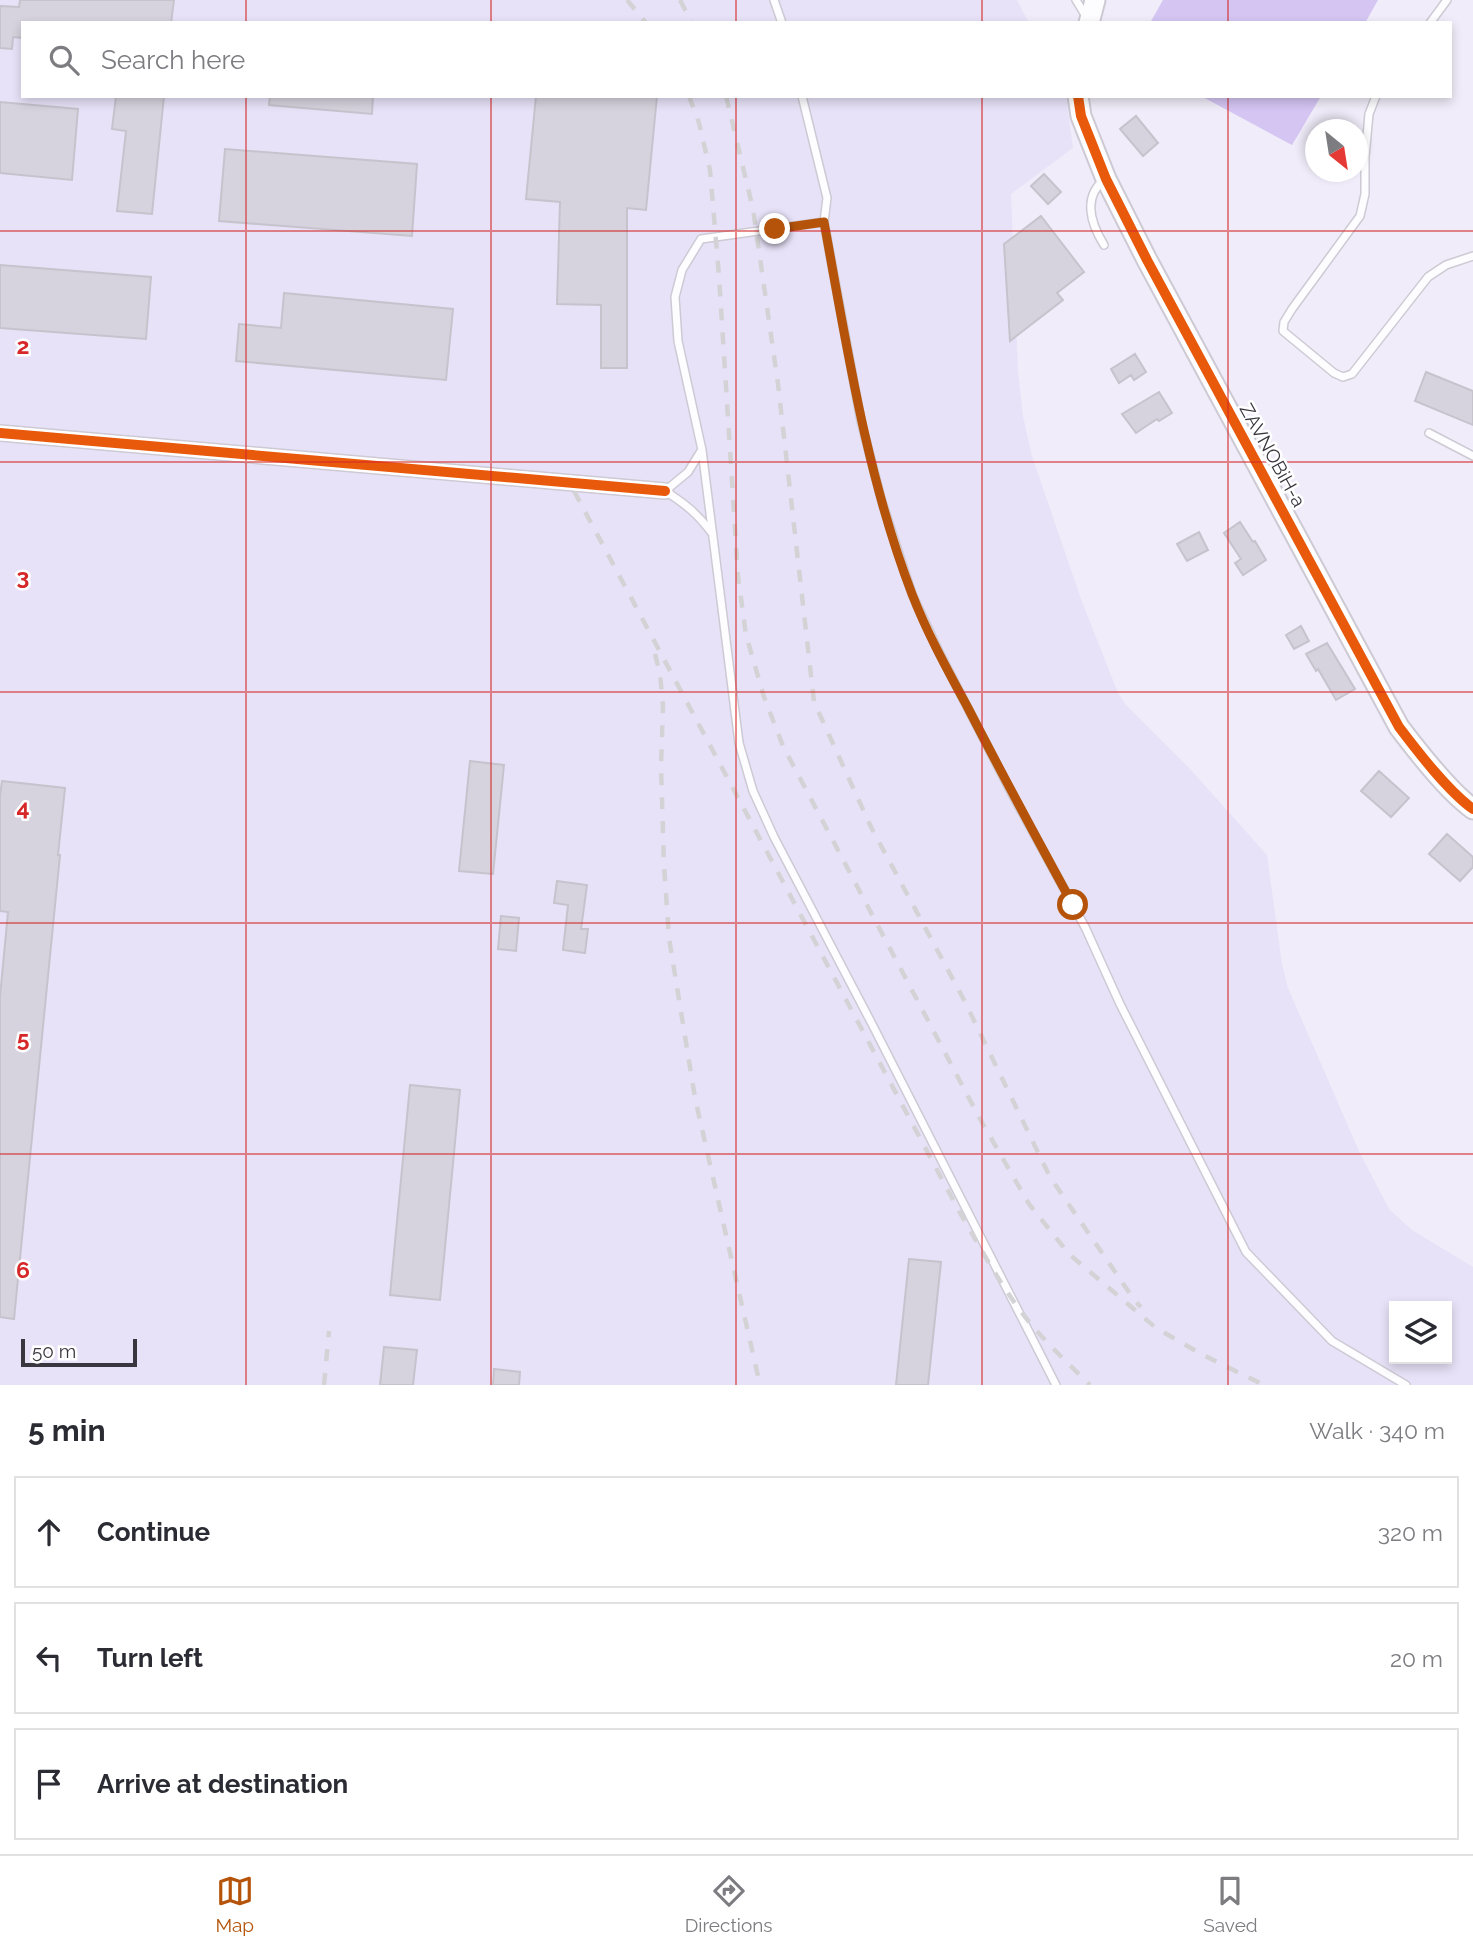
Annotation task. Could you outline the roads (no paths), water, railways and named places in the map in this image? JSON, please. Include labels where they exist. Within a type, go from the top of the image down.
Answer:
[{"type":"main road","points":[[1089,21],[1095,0]]},
{"type":"main road","name":"ZAVNOBiH-a","points":[[1078,98],[1080,116],[1106,179],[1147,260],[1399,727],[1440,776],[1473,809]]},
{"type":"street","points":[[0,433],[665,491]]},
{"type":"lane","points":[[774,0],[781,21]]},
{"type":"lane","points":[[1076,0],[1088,21]]},
{"type":"lane","points":[[1431,21],[1447,0]]},
{"type":"lane","points":[[802,98],[827,198],[824,222],[861,421],[881,502],[912,594],[940,654],[1085,927],[1120,1004],[1246,1252],[1332,1341],[1406,1385]]},
{"type":"lane","points":[[1375,98],[1370,114],[1365,157],[1365,194],[1360,216],[1292,309],[1284,323],[1283,331],[1334,373],[1343,377],[1352,374],[1428,276],[1446,265],[1473,256]]},
{"type":"lane","points":[[1104,245],[1093,226],[1091,213],[1095,191],[1106,179]]},
{"type":"lane","points":[[824,222],[701,239],[682,270],[675,298],[678,341],[702,450],[739,743],[753,791],[774,837],[1056,1385]]},
{"type":"lane","points":[[1429,433],[1473,456]]},
{"type":"lane","points":[[702,450],[688,472],[665,491],[685,503],[713,534]]},
{"type":"railway","points":[[627,0],[644,21]]},
{"type":"railway","points":[[680,0],[691,21]]},
{"type":"railway","points":[[690,98],[699,123],[710,170],[738,576],[746,635],[764,697],[783,746],[980,1119],[1029,1204],[1069,1254],[1156,1328],[1264,1385]]},
{"type":"railway","points":[[726,98],[753,209],[778,384],[814,702],[871,827],[963,998],[1050,1177],[1141,1307]]},
{"type":"railway","points":[[574,491],[959,1211],[1026,1318],[1090,1385]]},
{"type":"railway","points":[[655,654],[663,706],[661,767],[669,938],[695,1098],[760,1385]]},
{"type":"railway","points":[[324,1385],[329,1331]]}]
